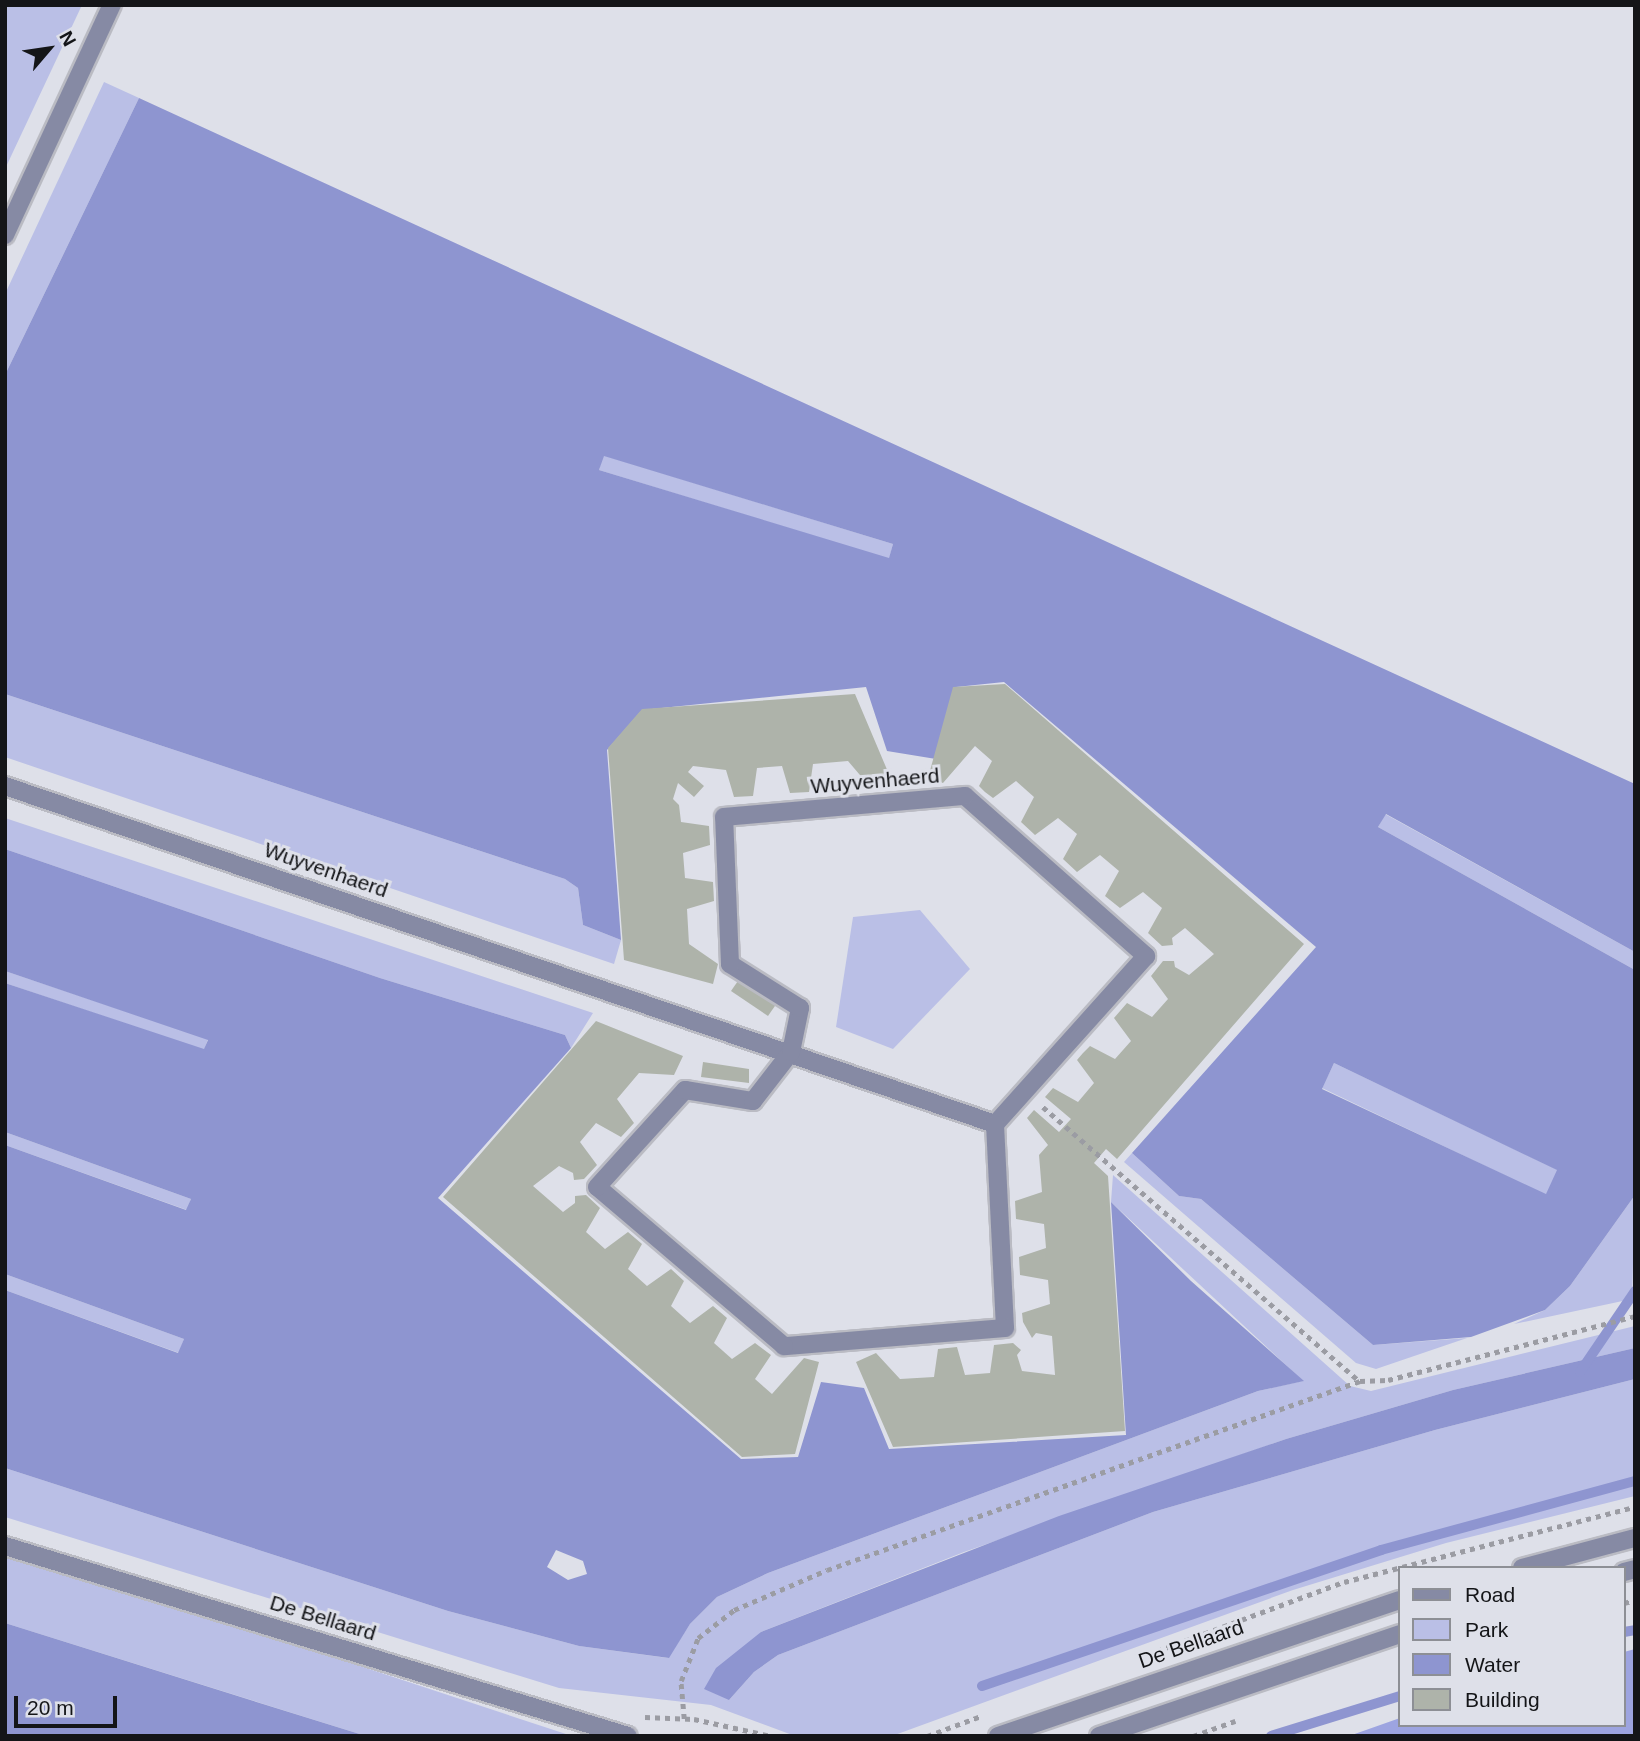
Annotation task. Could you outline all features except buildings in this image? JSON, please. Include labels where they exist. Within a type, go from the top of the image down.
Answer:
[{"type":"street","points":[[5,235],[112,5]]},
{"type":"street","name":"Wuyvenhaerd","points":[[5,786],[791,1052],[995,1124]]},
{"type":"street","name":"Wuyvenhaerd","points":[[965,796],[1146,956],[1024,1091],[995,1124],[1005,1328],[784,1346],[597,1187],[685,1090],[753,1101],[791,1052],[800,1008],[730,964],[723,817],[965,796]]},
{"type":"street","points":[[1530,1566],[1635,1538]]},
{"type":"street","name":"De Bellaard","points":[[5,1546],[628,1736]]},
{"type":"street","name":"De Bellaard","points":[[998,1736],[1398,1601]]},
{"type":"street","points":[[1099,1736],[1398,1635]]},
{"type":"path","points":[[1024,1091],[1360,1381]]},
{"type":"path","points":[[771,1736],[684,1719],[681,1681],[698,1638],[734,1610],[827,1570],[1360,1381],[1388,1380],[1635,1316]]},
{"type":"green space","points":[[5,5],[82,5],[5,169]]},
{"type":"green space","points":[[104,82],[139,98],[5,375],[5,294]]},
{"type":"green space","points":[[603,455],[893,544],[889,559],[599,470]]},
{"type":"green space","points":[[5,694],[565,879],[578,888],[583,925],[621,940],[614,964],[5,757]]},
{"type":"green space","points":[[1385,814],[1635,952],[1635,970],[1378,827]]},
{"type":"green space","points":[[5,818],[593,1013],[571,1048],[565,1035],[380,978],[5,849]]},
{"type":"green space","points":[[920,910],[970,969],[893,1049],[836,1027],[853,917]]},
{"type":"green space","points":[[5,971],[208,1039],[204,1050],[5,983]]},
{"type":"green space","points":[[1334,1063],[1558,1170],[1546,1195],[1322,1088]]},
{"type":"green space","points":[[5,1132],[191,1199],[187,1210],[5,1145]]},
{"type":"green space","points":[[1132,1153],[1179,1196],[1201,1199],[1373,1345],[1467,1338],[1376,1369],[1356,1363],[1124,1162]]},
{"type":"green space","points":[[1113,1175],[1350,1386],[1371,1391],[1635,1326],[1635,1348],[1453,1390],[1286,1439],[964,1552],[761,1632],[729,1700],[754,1672],[778,1655],[1153,1512],[1435,1430],[1635,1379],[1635,1496],[1446,1543],[1293,1590],[892,1736],[795,1736],[711,1705],[559,1688],[5,1517],[5,1468],[448,1611],[579,1646],[668,1658],[690,1624],[717,1597],[768,1573],[1258,1391],[1303,1381],[1111,1202]]},
{"type":"green space","points":[[1635,1195],[1632,1299],[1514,1324],[1545,1310],[1570,1286]]},
{"type":"green space","points":[[5,1274],[184,1339],[179,1353],[5,1290]]},
{"type":"green space","points":[[5,1551],[572,1736],[366,1736],[5,1623]]},
{"type":"shaded area","points":[[1635,1649],[1635,1736],[1349,1736],[1398,1719],[1398,1727],[1626,1727],[1626,1651]]},
{"type":"water","points":[[139,98],[1635,784],[1635,952],[1386,814],[1378,827],[1635,970],[1635,1195],[1570,1286],[1545,1310],[1471,1337],[1373,1345],[1201,1199],[1179,1196],[1132,1153],[1316,947],[1004,682],[956,687],[936,759],[887,751],[866,687],[642,710],[607,750],[621,940],[583,925],[578,888],[565,879],[5,694],[5,375]],"holes":[[[604,456],[893,544],[889,558],[599,470]],[[1334,1063],[1557,1170],[1546,1194],[1322,1089]]]},
{"type":"water","points":[[5,849],[380,978],[565,1035],[571,1048],[438,1198],[741,1459],[798,1457],[821,1382],[864,1388],[889,1449],[1126,1435],[1111,1202],[1191,1281],[1304,1381],[1258,1391],[768,1573],[717,1597],[690,1624],[669,1658],[579,1646],[448,1611],[5,1468],[5,1290],[178,1353],[184,1339],[5,1274],[5,1145],[186,1210],[191,1199],[5,1132],[5,983],[204,1049],[208,1040],[5,971]],"holes":[[[556,1550],[583,1561],[587,1574],[568,1580],[547,1567]]]},
{"type":"water","points":[[1635,1348],[1635,1379],[1435,1430],[1153,1512],[778,1655],[754,1672],[729,1700],[704,1689],[716,1668],[761,1632],[1059,1516],[1286,1439],[1453,1390]]},
{"type":"water","points":[[5,1623],[263,1704],[366,1736],[5,1736]]},
{"type":"waterway","points":[[1580,1372],[1635,1291]]},
{"type":"waterway","points":[[982,1686],[1381,1550],[1635,1481]]},
{"type":"waterway","points":[[1626,1632],[1635,1630]]},
{"type":"waterway","points":[[1271,1736],[1398,1697]]}]
